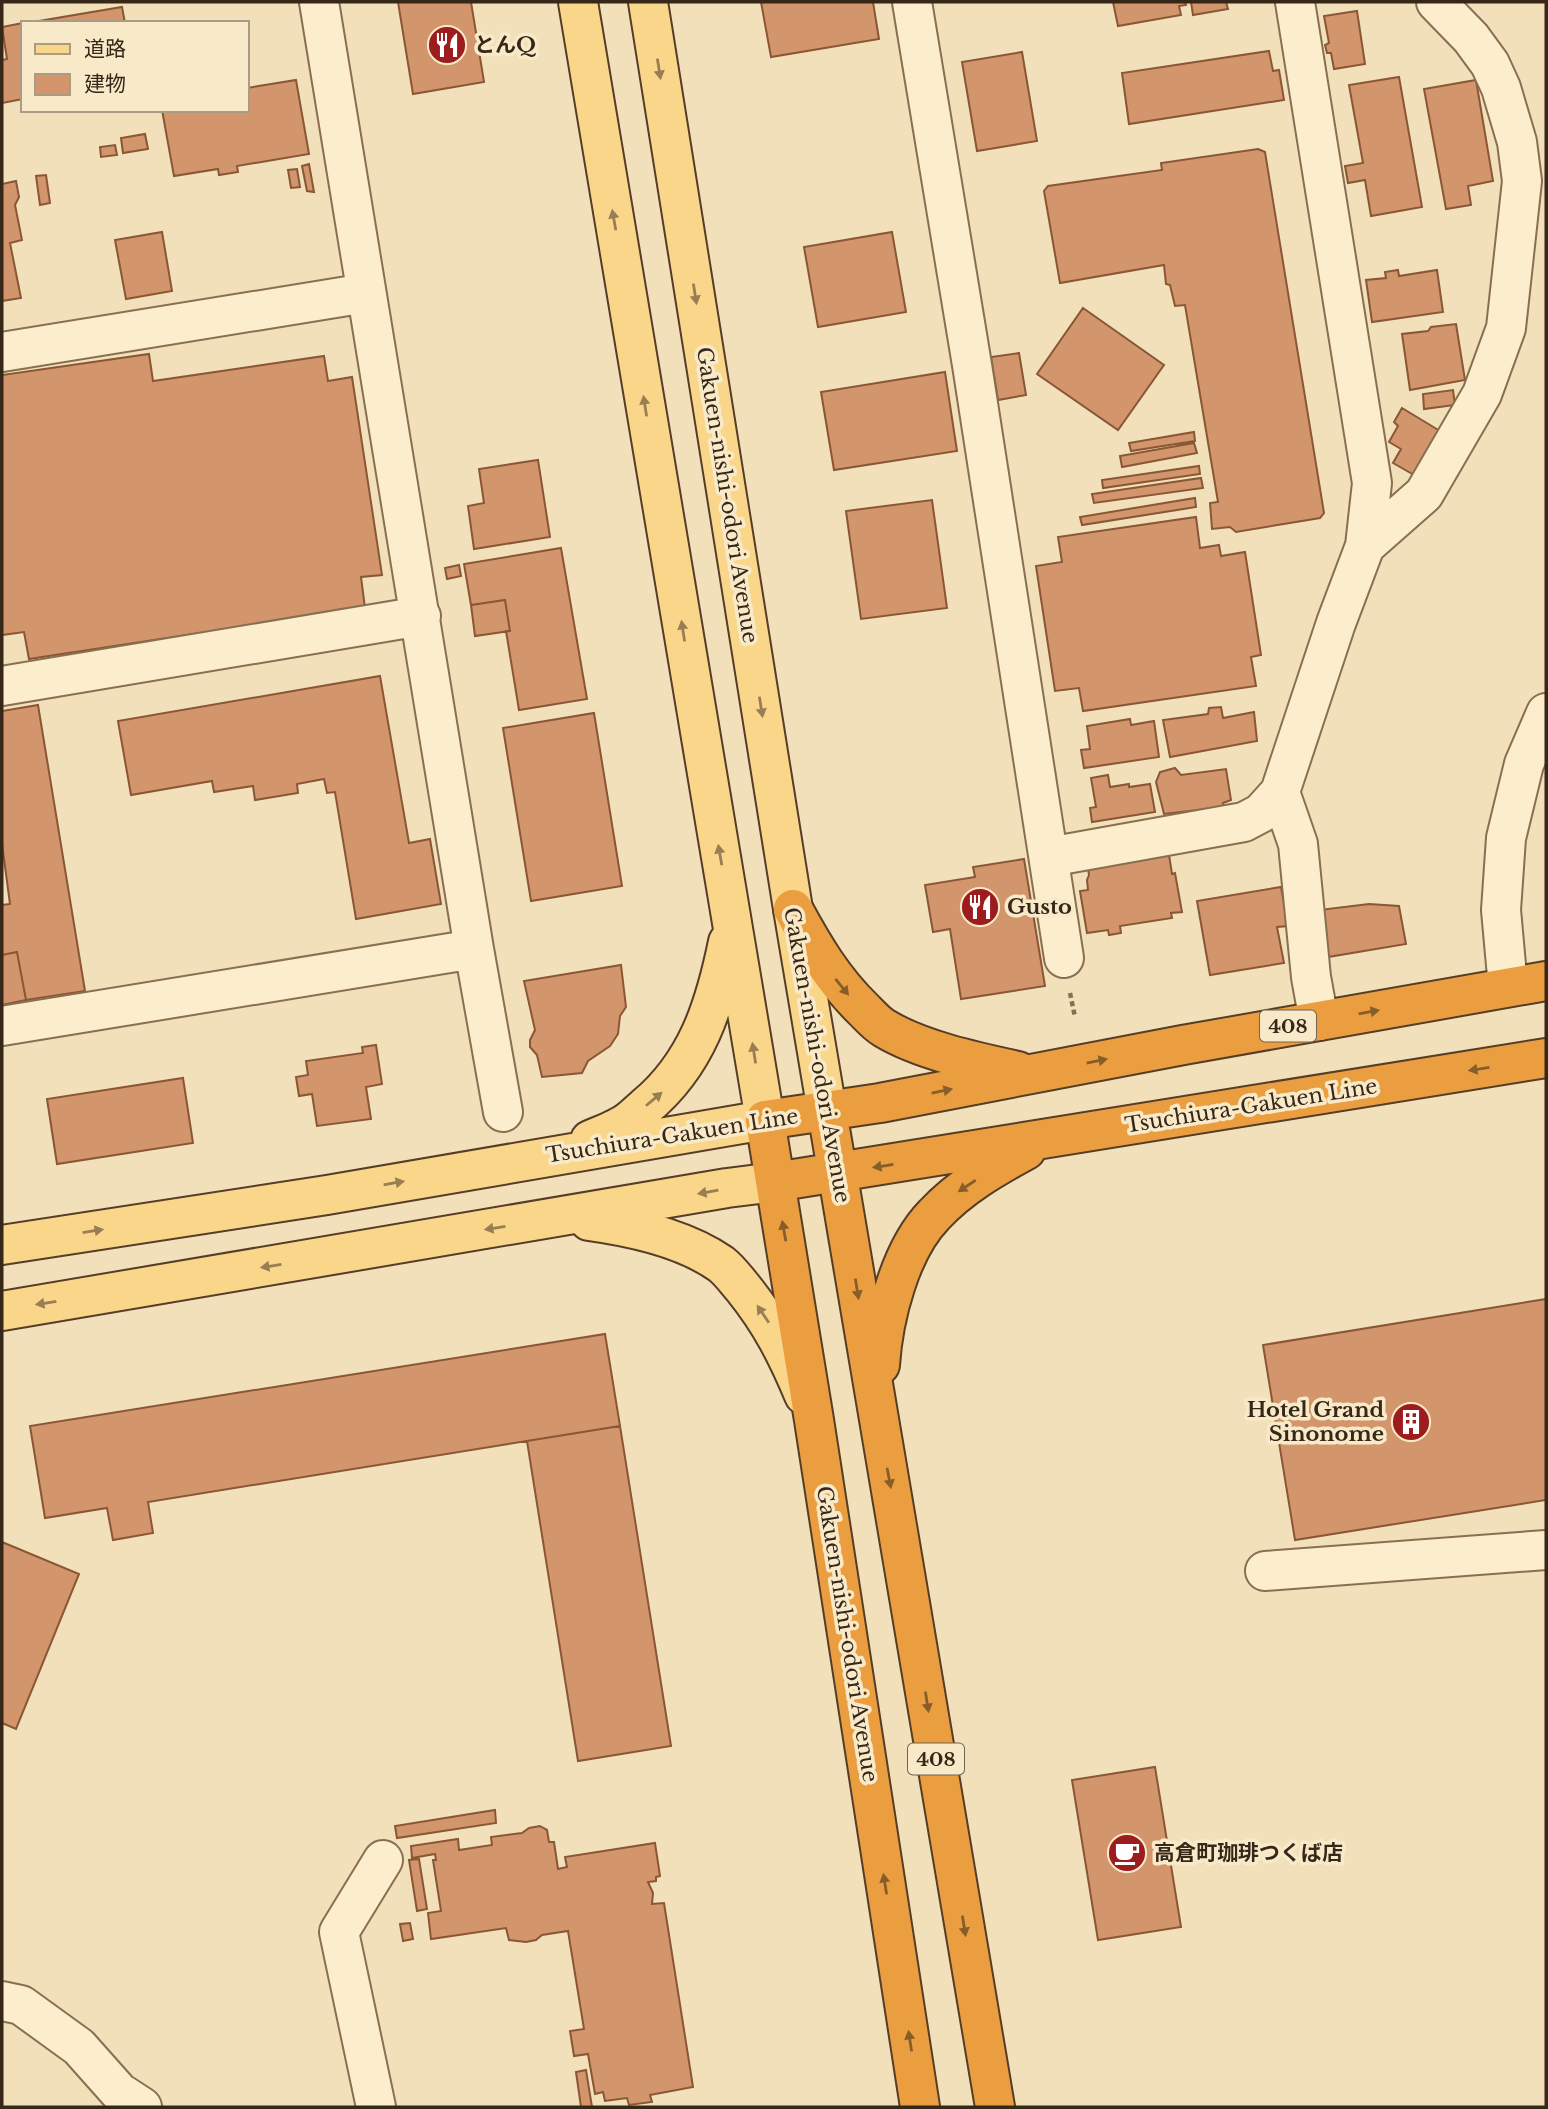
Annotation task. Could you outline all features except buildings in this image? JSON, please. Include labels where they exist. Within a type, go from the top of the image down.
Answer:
[{"type":"highway","points":[[793,909],[821,959],[845,992],[882,1027],[922,1045],[976,1062],[1030,1073]]},
{"type":"highway","name":"Tsuchiura-Gakuen Line","points":[[765,1120],[880,1103],[1030,1073],[1546,981]]},
{"type":"highway","name":"Tsuchiura-Gakuen Line","points":[[775,1182],[1546,1058]]},
{"type":"highway","name":"Gakuen-nishi-odori Avenue","points":[[827,1111],[995,2107]]},
{"type":"highway","name":"Gakuen-nishi-odori Avenue","points":[[765,1120],[920,2107]]},
{"type":"highway","points":[[877,1410],[881,1346],[889,1304],[907,1255],[924,1227],[957,1193],[1046,1139]]},
{"type":"main road","name":"Gakuen-nishi-odori Avenue","points":[[578,2],[765,1120]]},
{"type":"main road","name":"Gakuen-nishi-odori Avenue","points":[[648,2],[827,1111]]},
{"type":"main road","points":[[552,1156],[622,1126],[670,1083],[689,1058],[707,1020],[719,987],[732,922]]},
{"type":"main road","name":"Tsuchiura-Gakuen Line","points":[[2,1245],[327,1195],[765,1120]]},
{"type":"main road","name":"Tsuchiura-Gakuen Line","points":[[2,1311],[775,1182]]},
{"type":"main road","points":[[562,1217],[612,1224],[657,1236],[694,1249],[720,1264],[759,1308],[777,1335],[814,1420]]},
{"type":"street","points":[[320,2],[503,1112]]},
{"type":"street","points":[[912,2],[974,378],[1064,958]]},
{"type":"street","points":[[1049,857],[1244,822],[1261,813],[1280,792],[1336,623],[1365,546],[1372,484],[1295,2]]},
{"type":"street","points":[[1365,546],[1424,494],[1482,394],[1506,328],[1522,181],[1517,142],[1501,88],[1490,64],[1471,38],[1436,2]]},
{"type":"street","points":[[2,352],[366,293]]},
{"type":"street","points":[[2,686],[421,616]]},
{"type":"street","points":[[1508,987],[1501,910],[1506,838],[1524,764],[1546,713]]},
{"type":"street","points":[[1280,792],[1298,844],[1311,977],[1319,1021]]},
{"type":"street","points":[[2,1027],[474,949]]},
{"type":"street","points":[[1265,1572],[1546,1550]]},
{"type":"street","points":[[376,2107],[339,1933],[383,1860]]},
{"type":"street","points":[[2,2001],[21,2004],[79,2047],[120,2092],[142,2107]]},
{"type":"place","name":"とんQ","points":[[447,45]]},
{"type":"place","name":"Gusto","points":[[980,907]]},
{"type":"place","name":"Hotel Grand Sinonome","points":[[1411,1422]]},
{"type":"place","name":"高倉町珈琲つくば店","points":[[1127,1853]]}]
